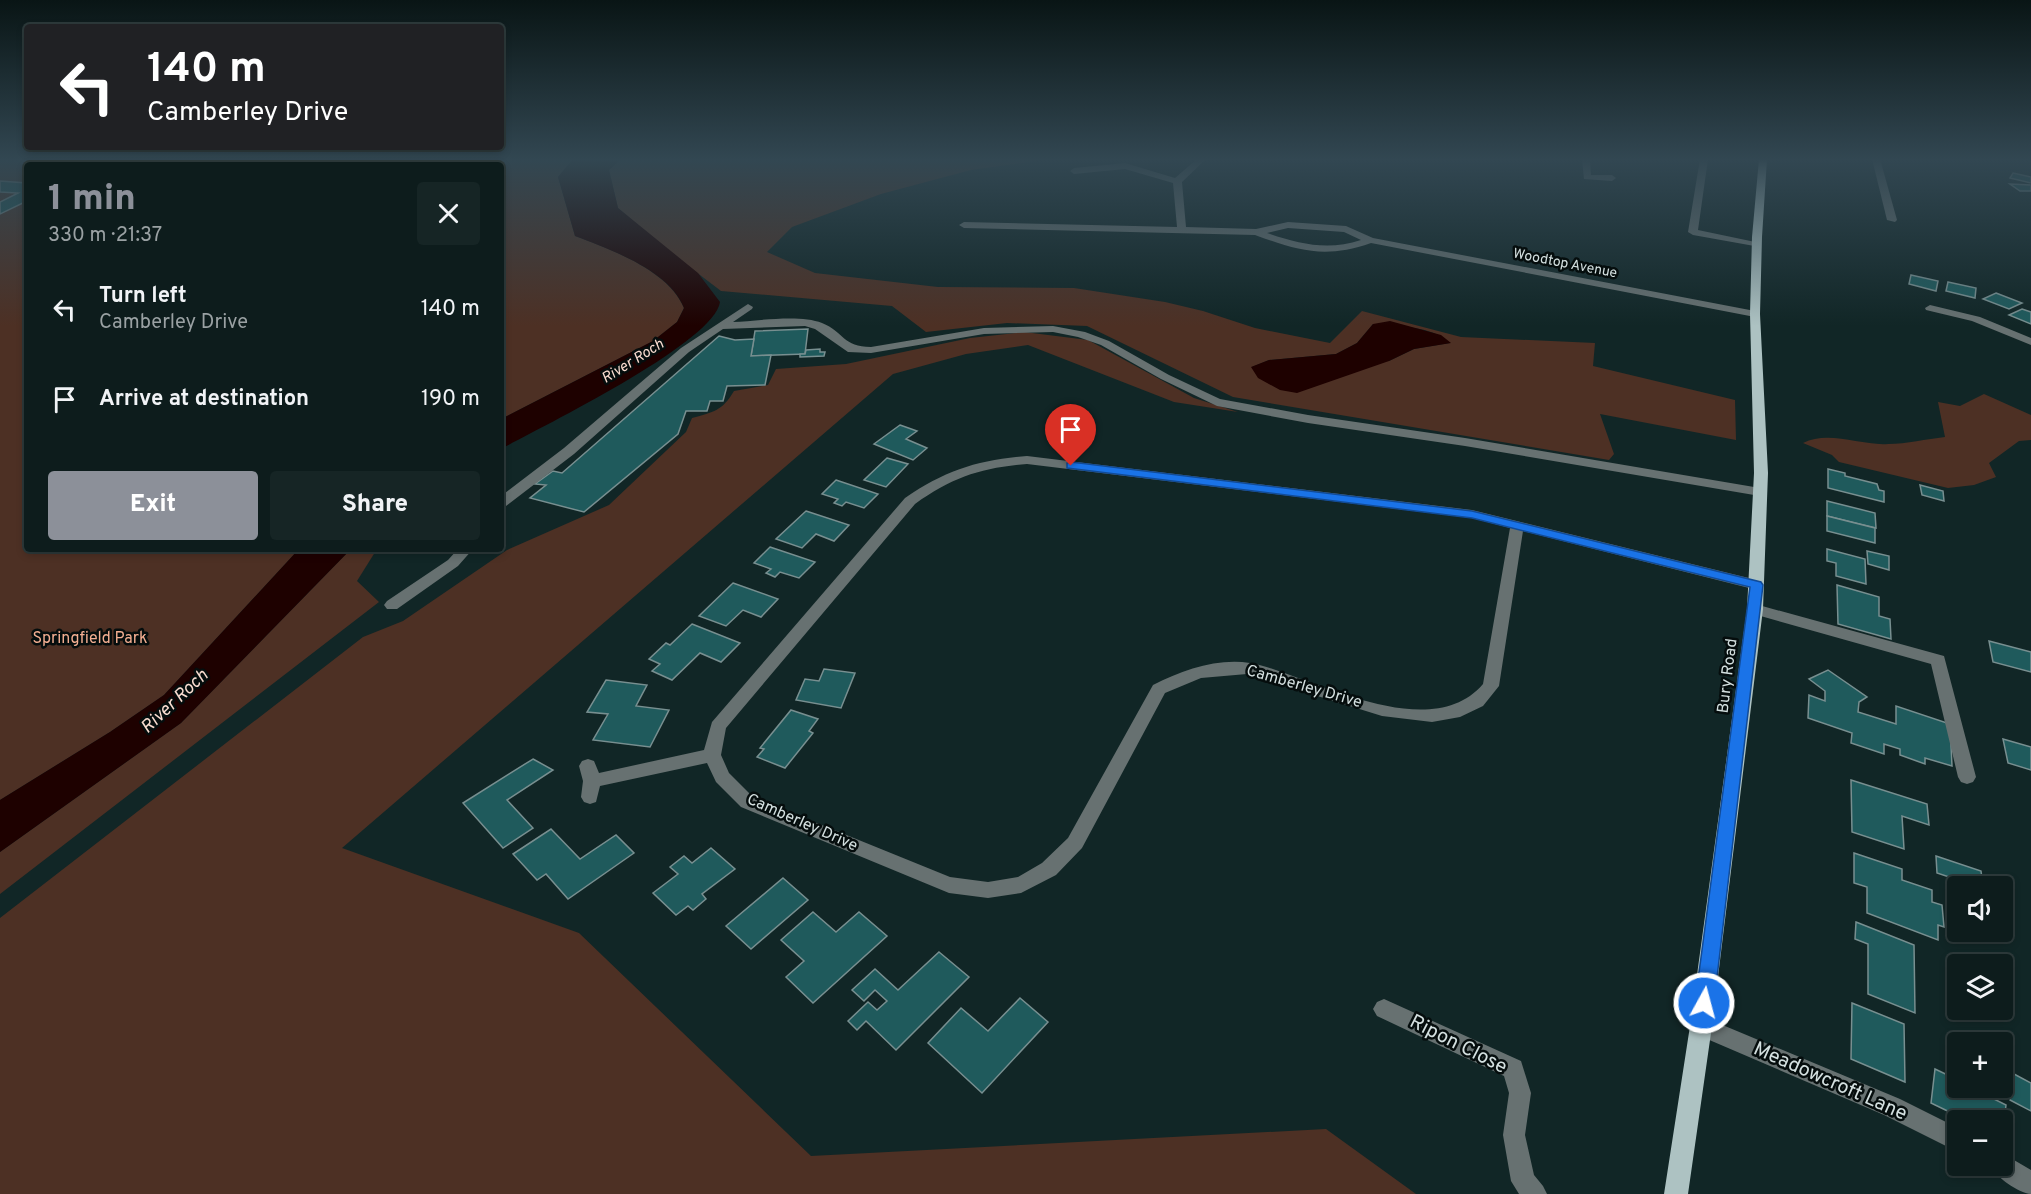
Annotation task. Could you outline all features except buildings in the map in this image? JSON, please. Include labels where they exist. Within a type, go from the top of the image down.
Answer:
[{"type":"main road","name":"Bury Road","points":[[1676,1194],[1701,1026],[1755,609],[1760,492],[1755,314],[1759,215]]},
{"type":"street","points":[[1180,215],[1182,231]]},
{"type":"street","points":[[1696,215],[1693,232],[1757,245]]},
{"type":"street","points":[[1891,215],[1892,220]]},
{"type":"street","name":"Woodtop Avenue","points":[[964,225],[1256,232],[1288,225],[1346,229],[1370,240],[1755,314]]},
{"type":"street","name":"Woodtop Avenue","points":[[1256,232],[1298,247],[1344,249],[1370,240]]},
{"type":"street","points":[[504,501],[569,450],[685,350],[748,307]]},
{"type":"street","points":[[1930,308],[1976,319],[2031,342]]},
{"type":"street","points":[[720,326],[806,323],[819,326],[852,350],[871,350],[984,331],[1021,328],[1081,334],[1105,343],[1165,377],[1217,402],[1308,419],[1466,442],[1760,492]]},
{"type":"street","points":[[590,781],[712,755],[718,726],[910,501],[938,481],[964,469],[994,463],[1027,460],[1472,514],[1757,585]]},
{"type":"street","name":"Camberley Drive","points":[[712,755],[722,777],[747,802],[949,885],[988,890],[1021,885],[1049,869],[1075,843],[1159,689],[1183,675],[1213,668],[1249,668],[1398,714],[1426,717],[1452,714],[1476,702],[1491,686],[1517,527]]},
{"type":"street","points":[[392,605],[453,563],[463,552]]},
{"type":"street","points":[[1755,609],[1938,660],[1967,777]]},
{"type":"street","name":"Ripon Close","points":[[1384,1009],[1513,1069],[1520,1093],[1514,1135],[1523,1181],[1534,1194]]},
{"type":"street","name":"Meadowcroft Lane","points":[[1701,1026],[1892,1107],[1947,1135]]},
{"type":"street","points":[[2013,1172],[2031,1184]]},
{"type":"green space","name":"Springfield Park","points":[[0,215],[24,215],[24,552],[296,552],[164,695],[110,732],[0,800]]},
{"type":"green space","name":"Springfield Park","points":[[504,215],[569,215],[575,236],[622,255],[652,272],[665,283],[684,308],[677,322],[653,341],[504,417]]},
{"type":"green space","points":[[626,215],[825,215],[792,227],[767,252],[815,273],[938,287],[1074,288],[1165,302],[1203,311],[1255,328],[1330,343],[1362,311],[1461,337],[1595,343],[1593,366],[1735,400],[1736,440],[1600,414],[1614,454],[1609,460],[1233,397],[1087,326],[1007,323],[926,332],[892,306],[721,291]],"holes":[[[1373,324],[1433,333],[1450,343],[1414,349],[1389,361],[1252,367],[1269,360],[1336,354],[1357,343]]]},
{"type":"green space","points":[[1024,332],[1088,340],[1194,398],[1238,412],[1174,402],[1028,345],[966,354],[893,374],[342,848],[579,933],[811,1156],[1326,1129],[1416,1194],[0,1194],[0,918],[363,637],[403,621],[507,550],[609,505],[686,432],[692,418],[717,410],[734,391],[768,385],[776,369],[846,364],[970,338]]},
{"type":"green space","points":[[1984,394],[2031,415],[2031,440],[2019,441],[1989,463],[1996,477],[1974,485],[1948,488],[1839,462],[1832,455],[1803,443],[1813,439],[1834,438],[1895,444],[1945,437],[1938,402],[1960,406]]},
{"type":"green space","points":[[348,552],[375,552],[357,581],[379,602],[0,894],[0,852],[181,723]]},
{"type":"water","name":"River Roch","points":[[569,215],[626,215],[698,273],[720,302],[711,319],[659,361],[586,404],[504,447],[504,417],[653,341],[677,322],[684,308],[666,283],[652,272],[621,255],[575,236]]},
{"type":"water","points":[[1390,321],[1441,335],[1451,343],[1414,349],[1389,361],[1297,393],[1280,390],[1258,378],[1251,367],[1269,360],[1336,354],[1357,343],[1373,324]]},
{"type":"water","name":"River Roch","points":[[296,552],[348,552],[181,723],[0,852],[0,800],[110,732],[164,695]]},
{"type":"route","points":[[1071,466],[1472,514],[1757,585],[1704,1003]]}]
